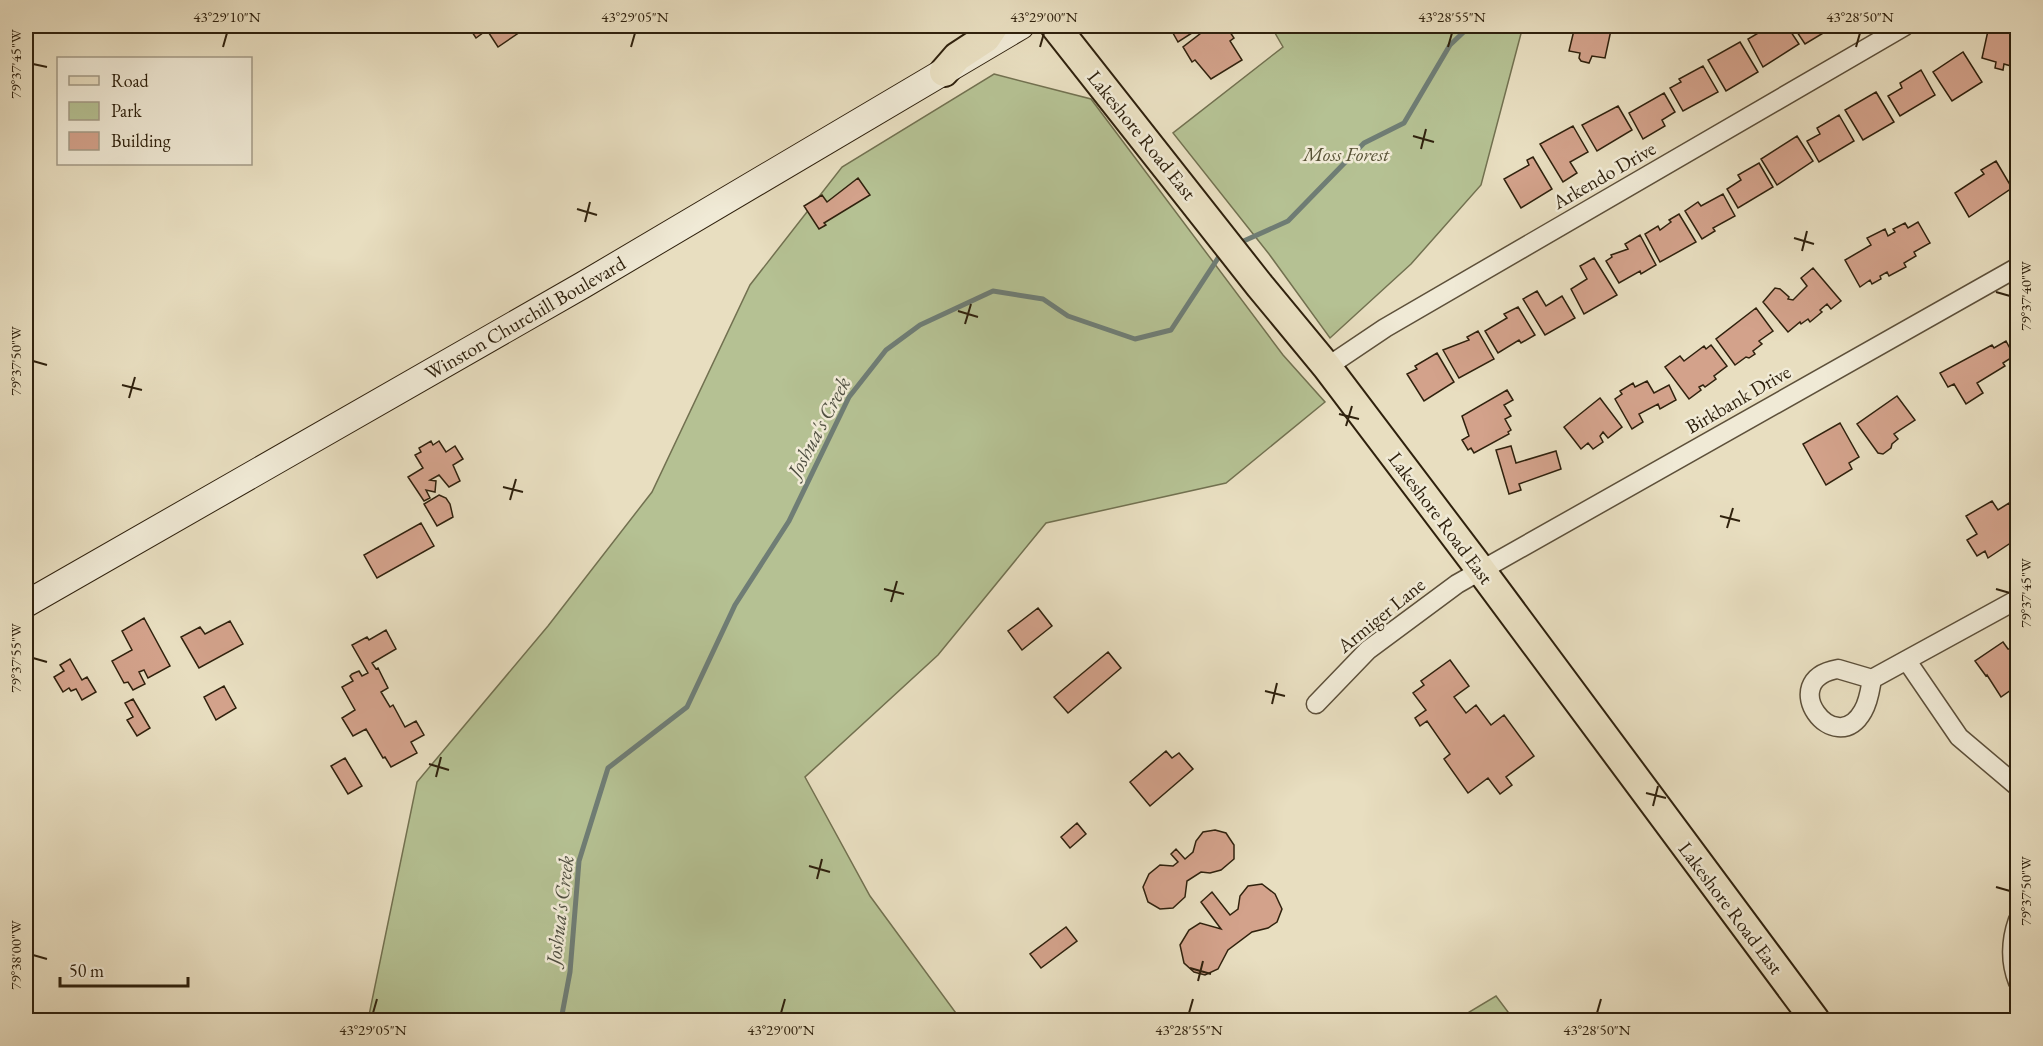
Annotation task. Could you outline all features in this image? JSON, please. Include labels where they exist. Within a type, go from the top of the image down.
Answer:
[{"type":"main road","points":[[944,72],[957,57],[986,38],[994,26]]},
{"type":"main road","name":"Winston Churchill Boulevard","points":[[26,604],[583,285],[1021,26]]},
{"type":"main road","name":"Lakeshore Road East","points":[[1055,26],[1260,286],[1327,367],[1815,1020]]},
{"type":"street","name":"Arkendo Drive","points":[[1327,367],[1385,328],[1905,26]]},
{"type":"street","name":"Birkbank Drive","points":[[1480,569],[2018,267]]},
{"type":"street","name":"Armiger Lane","points":[[1316,704],[1368,650],[1480,569]]},
{"type":"street","points":[[1872,680],[2018,599]]},
{"type":"street","points":[[1907,661],[1959,737],[2018,787]]},
{"type":"street","points":[[2018,920],[2013,933],[2012,954],[2018,982]]},
{"type":"green space","name":"Moss Forest","points":[[1271,26],[1523,26],[1481,185],[1411,264],[1330,338],[1269,254],[1173,133],[1283,47]]},
{"type":"green space","points":[[994,74],[1091,99],[1283,355],[1325,402],[1226,483],[1046,523],[938,655],[805,777],[870,896],[961,1020],[368,1020],[417,782],[548,626],[652,492],[750,285],[842,167]]},
{"type":"green space","points":[[1496,996],[1514,1020],[1456,1020]]},
{"type":"building","points":[[468,26],[516,26],[520,32],[498,47],[487,30],[476,38]]},
{"type":"building","points":[[1169,26],[1203,26],[1178,42]]},
{"type":"building","points":[[1226,26],[1234,38],[1230,41],[1242,60],[1211,79],[1195,60],[1192,62],[1183,47],[1209,27],[1211,29]]},
{"type":"building","points":[[1575,26],[1594,26],[1611,30],[1605,58],[1592,56],[1589,63],[1581,61],[1580,53],[1569,51]]},
{"type":"building","points":[[1770,26],[1771,28],[1787,26],[1799,44],[1763,67],[1748,39]]},
{"type":"building","points":[[1793,26],[1835,26],[1805,44]]},
{"type":"building","points":[[1989,26],[2018,26],[2018,49],[2011,66],[2004,64],[2003,70],[1995,68],[1996,62],[1982,58]]},
{"type":"building","points":[[1740,42],[1758,72],[1726,91],[1708,60]]},
{"type":"building","points":[[1963,52],[1982,82],[1952,101],[1933,72]]},
{"type":"building","points":[[1703,66],[1718,92],[1683,111],[1670,88],[1681,82],[1679,79]]},
{"type":"building","points":[[1921,70],[1935,95],[1900,116],[1888,96],[1902,88],[1900,83]]},
{"type":"building","points":[[1876,92],[1894,122],[1863,140],[1845,110]]},
{"type":"building","points":[[1664,93],[1675,112],[1662,120],[1665,126],[1643,139],[1629,113]]},
{"type":"building","points":[[1618,106],[1632,130],[1597,151],[1582,125]]},
{"type":"building","points":[[1839,115],[1854,141],[1819,162],[1807,141],[1820,134],[1817,128]]},
{"type":"building","points":[[1573,126],[1588,152],[1570,162],[1577,173],[1563,182],[1540,144]]},
{"type":"building","points":[[1797,136],[1813,161],[1777,185],[1761,159]]},
{"type":"building","points":[[1533,157],[1552,189],[1521,208],[1504,179],[1529,165],[1527,160]]},
{"type":"building","points":[[1996,161],[2012,188],[1969,217],[1955,193],[1984,174],[1981,170]]},
{"type":"building","points":[[1759,163],[1773,187],[1738,208],[1727,189],[1741,180],[1738,175]]},
{"type":"building","points":[[858,178],[870,195],[824,223],[826,225],[819,229],[804,206],[822,195],[827,202]]},
{"type":"building","points":[[1723,194],[1735,216],[1713,228],[1715,231],[1702,239],[1685,211],[1698,202],[1701,206]]},
{"type":"building","points":[[1679,214],[1696,242],[1660,262],[1645,234],[1658,226],[1660,230],[1671,222],[1669,220]]},
{"type":"building","points":[[1918,222],[1930,243],[1914,252],[1916,256],[1904,263],[1906,267],[1889,276],[1887,272],[1872,284],[1870,280],[1860,287],[1845,260],[1871,245],[1867,238],[1885,229],[1888,236],[1895,232],[1893,229],[1905,223],[1908,228]]},
{"type":"building","points":[[1640,235],[1656,265],[1619,283],[1606,261],[1612,257],[1611,255],[1628,249],[1625,244]]},
{"type":"building","points":[[1594,258],[1617,295],[1584,314],[1571,289],[1587,279],[1580,266]]},
{"type":"building","points":[[1813,268],[1841,301],[1831,309],[1827,304],[1820,310],[1822,312],[1810,322],[1808,319],[1801,324],[1800,322],[1788,332],[1763,302],[1775,288],[1780,289],[1789,297],[1788,299],[1793,300],[1807,286],[1801,278]]},
{"type":"building","points":[[1537,291],[1546,306],[1562,296],[1575,318],[1545,335],[1523,299]]},
{"type":"building","points":[[1518,307],[1535,335],[1521,343],[1519,340],[1498,353],[1485,331],[1507,318],[1504,314]]},
{"type":"building","points":[[1756,308],[1773,331],[1759,341],[1762,344],[1753,351],[1755,354],[1735,365],[1716,339]]},
{"type":"building","points":[[1478,331],[1494,359],[1459,378],[1443,350],[1469,340],[1467,337]]},
{"type":"building","points":[[2006,341],[2014,356],[2003,363],[2005,366],[1977,383],[1983,393],[1966,404],[1954,384],[1948,387],[1940,373],[1992,345],[1994,348]]},
{"type":"building","points":[[1711,345],[1727,366],[1714,376],[1716,379],[1705,387],[1703,385],[1699,387],[1701,390],[1689,399],[1665,367],[1680,356],[1684,361],[1704,346],[1706,349]]},
{"type":"building","points":[[1437,353],[1454,382],[1424,401],[1407,374],[1417,369],[1415,366]]},
{"type":"building","points":[[1647,381],[1654,393],[1669,385],[1676,400],[1660,409],[1658,404],[1639,414],[1643,422],[1632,429],[1615,399],[1622,394],[1620,391],[1633,383],[1635,387]]},
{"type":"building","points":[[1507,390],[1513,400],[1504,405],[1511,416],[1505,419],[1511,430],[1509,434],[1474,453],[1471,448],[1468,450],[1462,440],[1469,436],[1462,416]]},
{"type":"building","points":[[1897,396],[1915,420],[1894,434],[1898,439],[1891,448],[1883,454],[1878,453],[1857,424]]},
{"type":"building","points":[[1600,398],[1622,427],[1608,438],[1603,432],[1600,436],[1603,442],[1593,449],[1588,443],[1581,449],[1564,427]]},
{"type":"building","points":[[1840,423],[1859,457],[1849,463],[1852,469],[1826,485],[1803,444]]},
{"type":"building","points":[[431,441],[433,445],[439,441],[446,452],[455,446],[463,459],[453,465],[460,481],[449,487],[439,475],[430,480],[436,481],[435,492],[426,490],[430,498],[424,501],[408,477],[423,468],[415,455],[421,452],[419,448]]},
{"type":"building","points":[[1511,446],[1516,463],[1556,451],[1561,469],[1519,484],[1521,490],[1509,494],[1496,450]]},
{"type":"building","points":[[439,495],[446,498],[450,504],[453,517],[437,526],[424,504]]},
{"type":"building","points":[[1992,501],[1998,510],[2009,503],[2018,517],[2018,527],[2010,531],[2015,540],[1988,558],[1985,551],[1977,556],[1967,540],[1977,534],[1966,516]]},
{"type":"building","points":[[421,523],[434,546],[377,578],[364,555]]},
{"type":"building","points":[[1038,608],[1052,626],[1022,650],[1008,631]]},
{"type":"building","points":[[144,618],[170,666],[148,678],[144,670],[139,672],[145,684],[133,690],[128,682],[124,683],[112,661],[132,650],[122,631]]},
{"type":"building","points":[[230,621],[243,644],[199,668],[181,637],[200,627],[205,634]]},
{"type":"building","points":[[386,630],[396,649],[372,663],[376,669],[378,668],[388,688],[381,692],[390,707],[393,705],[405,727],[416,721],[424,735],[411,742],[417,753],[391,767],[366,729],[353,736],[342,718],[355,710],[342,687],[353,681],[350,676],[352,674],[359,671],[362,676],[368,673],[352,645],[367,637],[369,640]]},
{"type":"building","points":[[2003,642],[2008,649],[2011,649],[2018,662],[2018,685],[2001,697],[1975,661]]},
{"type":"building","points":[[1108,652],[1121,668],[1068,713],[1054,697]]},
{"type":"building","points":[[70,659],[82,680],[87,677],[96,692],[82,700],[76,689],[71,691],[69,688],[63,692],[54,677],[64,671],[60,665]]},
{"type":"building","points":[[1450,660],[1469,686],[1454,697],[1466,713],[1476,705],[1491,725],[1504,715],[1534,756],[1506,777],[1512,785],[1500,794],[1488,778],[1468,793],[1444,759],[1450,754],[1427,721],[1420,726],[1415,718],[1426,710],[1413,693],[1424,685],[1421,681]]},
{"type":"building","points":[[224,686],[236,708],[216,720],[204,697]]},
{"type":"building","points":[[133,699],[150,728],[137,736],[127,720],[133,717],[125,703]]},
{"type":"building","points":[[1166,751],[1172,758],[1179,753],[1193,769],[1150,806],[1130,782]]},
{"type":"building","points":[[345,758],[362,786],[348,794],[331,766]]},
{"type":"building","points":[[1077,823],[1086,834],[1070,848],[1061,837]]},
{"type":"building","points":[[1215,830],[1226,833],[1234,845],[1234,859],[1221,870],[1210,873],[1201,872],[1187,881],[1185,897],[1173,908],[1160,909],[1148,902],[1143,887],[1149,874],[1160,865],[1173,866],[1178,862],[1171,854],[1176,849],[1185,859],[1193,852],[1196,841],[1203,832]]},
{"type":"building","points":[[1262,884],[1275,894],[1282,909],[1277,922],[1268,928],[1252,932],[1228,950],[1218,969],[1205,975],[1194,972],[1184,963],[1180,945],[1189,930],[1200,923],[1221,929],[1201,902],[1212,892],[1230,915],[1238,909],[1240,896],[1248,886]]},
{"type":"building","points":[[1066,927],[1077,941],[1041,968],[1030,954]]},
{"type":"waterway","name":"Joshua's Creek","points":[[1237,244],[1288,221],[1364,143],[1404,123],[1450,45],[1470,26]]},
{"type":"waterway","name":"Joshua's Creek","points":[[561,1020],[570,972],[579,861],[608,768],[687,707],[735,605],[789,521],[849,397],[886,350],[920,325],[993,291],[1043,299],[1068,316],[1135,339],[1171,330],[1222,252]]}]
